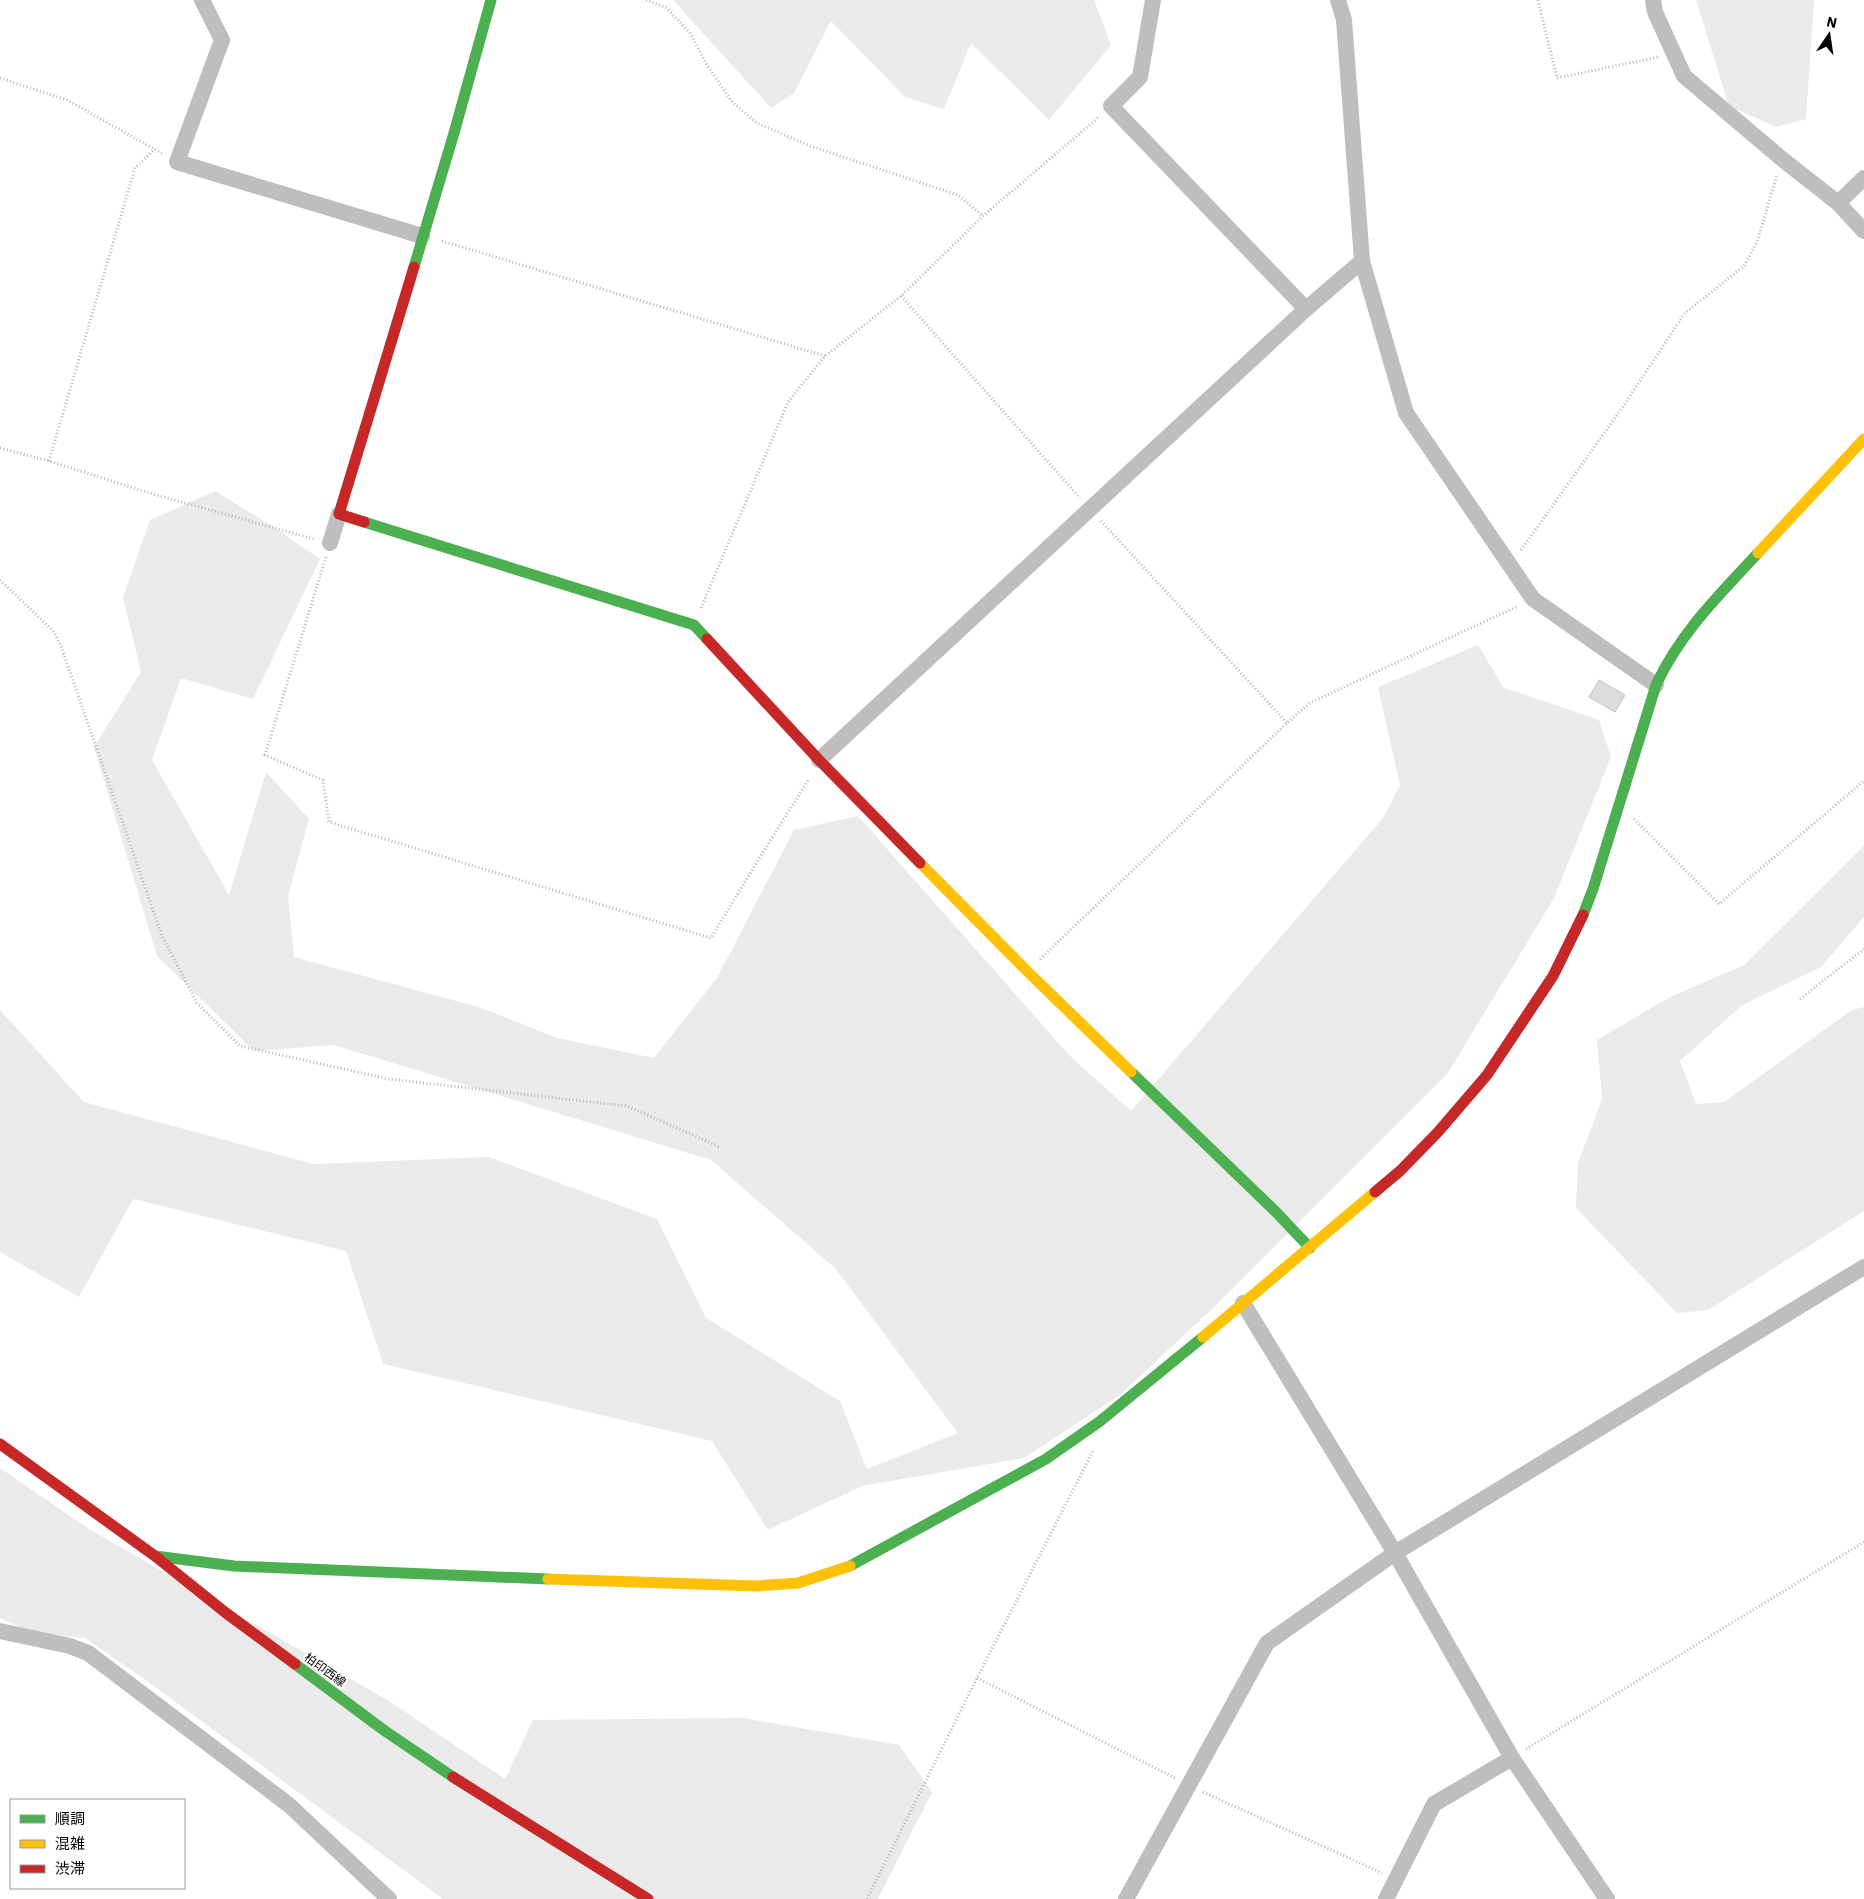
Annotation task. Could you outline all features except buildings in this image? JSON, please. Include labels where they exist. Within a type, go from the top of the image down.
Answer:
[{"type":"street","points":[[202,0],[222,40],[177,162],[422,236]]},
{"type":"street","points":[[330,543],[454,133],[491,0]]},
{"type":"street","points":[[1153,0],[1140,77],[1111,106],[1306,309]]},
{"type":"street","points":[[1338,0],[1344,20],[1362,260],[1406,413],[1533,599],[1656,685]]},
{"type":"street","points":[[1653,0],[1655,12],[1684,76],[1782,159],[1838,203],[1864,231]]},
{"type":"street","points":[[1838,203],[1864,178]]},
{"type":"street","points":[[819,760],[1306,309],[1362,260]]},
{"type":"street","points":[[156,1556],[234,1566],[706,1585],[756,1586],[798,1582],[848,1567],[1046,1459],[1099,1422],[1151,1381],[1400,1172],[1438,1132],[1487,1075],[1553,976],[1579,924],[1593,889],[1656,685],[1668,660],[1684,635],[1864,439]]},
{"type":"street","points":[[340,514],[694,624],[819,760],[1027,971],[1275,1211],[1310,1248]]},
{"type":"street","points":[[1126,1899],[1267,1643],[1394,1553],[1864,1267]]},
{"type":"street","points":[[1243,1303],[1394,1553],[1512,1758],[1607,1899]]},
{"type":"street","name":"柏印西線","points":[[0,1444],[156,1556],[226,1613],[385,1730],[458,1781],[648,1899]]},
{"type":"street","points":[[0,1631],[70,1646],[88,1653],[289,1805],[390,1899]]},
{"type":"street","points":[[1386,1899],[1434,1804],[1512,1758]]},
{"type":"path","points":[[646,0],[667,8],[690,32],[707,65],[734,103],[757,123],[810,146],[958,195],[983,216]]},
{"type":"path","points":[[1538,0],[1557,78],[1674,54]]},
{"type":"path","points":[[0,78],[67,100],[177,162]]},
{"type":"path","points":[[694,624],[788,402],[826,356],[901,296],[983,216],[1111,106]]},
{"type":"path","points":[[49,460],[135,168],[155,149]]},
{"type":"path","points":[[1510,565],[1620,411],[1685,313],[1744,266],[1757,242],[1782,159]]},
{"type":"path","points":[[422,236],[826,356]]},
{"type":"path","points":[[0,448],[49,460],[146,492],[330,543],[265,755],[323,780],[328,822],[711,938],[813,773],[819,760]]},
{"type":"path","points":[[0,580],[54,632],[61,646],[162,936],[197,1003],[240,1046],[389,1079],[627,1106],[720,1147]]},
{"type":"path","points":[[1027,971],[1310,703],[1533,599]]},
{"type":"path","points":[[1620,804],[1719,904],[1864,781]]},
{"type":"path","points":[[1800,999],[1864,949]]},
{"type":"path","points":[[867,1899],[1094,1448]]},
{"type":"path","points":[[1512,1758],[1864,1542]]},
{"type":"shaded area","points":[[673,0],[1094,0],[1111,45],[1049,120],[971,43],[944,109],[905,97],[831,21],[794,93],[771,108]]},
{"type":"shaded area","points":[[1696,0],[1814,0],[1806,119],[1776,127],[1729,106]]},
{"type":"shaded area","points":[[215,491],[269,524],[320,559],[253,699],[181,678],[152,760],[229,895],[266,772],[309,819],[288,896],[294,957],[482,1008],[557,1038],[654,1058],[717,978],[794,830],[858,816],[1069,1055],[1131,1111],[1383,818],[1400,785],[1378,687],[1478,645],[1503,687],[1599,720],[1611,757],[1554,898],[1448,1073],[1216,1305],[1120,1395],[1024,1458],[862,1486],[768,1530],[712,1441],[383,1364],[346,1251],[133,1199],[79,1297],[0,1252],[0,1010],[84,1102],[313,1164],[489,1157],[657,1219],[706,1318],[840,1401],[867,1469],[958,1433],[836,1269],[711,1160],[334,1045],[254,1051],[157,956],[94,747],[141,672],[123,597],[150,520]]},
{"type":"shaded area","points":[[1864,846],[1864,917],[1821,967],[1742,1005],[1680,1061],[1696,1104],[1724,1102],[1852,1010],[1864,1007],[1864,1211],[1708,1310],[1677,1313],[1576,1208],[1578,1163],[1602,1099],[1597,1040],[1670,997],[1744,965]]},
{"type":"shaded area","points":[[0,1468],[89,1529],[389,1701],[505,1779],[533,1720],[743,1718],[899,1745],[932,1792],[878,1899],[443,1899],[147,1681],[85,1638],[33,1633],[0,1618]]},
{"type":"traffic: fast","points":[[414,267],[491,0]]},
{"type":"traffic: fast","points":[[364,522],[694,625],[707,639]]},
{"type":"traffic: fast","points":[[1583,915],[1593,889],[1656,685],[1677,648],[1701,615],[1758,553]]},
{"type":"traffic: fast","points":[[1131,1072],[1275,1211],[1310,1248]]},
{"type":"traffic: fast","points":[[850,1566],[1046,1459],[1099,1422],[1203,1337]]},
{"type":"traffic: fast","points":[[155,1556],[234,1566],[548,1579]]},
{"type":"traffic: fast","points":[[295,1664],[385,1731],[453,1777]]},
{"type":"traffic: slow","points":[[1758,553],[1864,439]]},
{"type":"traffic: slow","points":[[920,863],[1131,1072]]},
{"type":"traffic: slow","points":[[1203,1337],[1375,1192]]},
{"type":"traffic: slow","points":[[548,1579],[756,1586],[798,1583],[850,1566]]},
{"type":"traffic: jam","points":[[364,522],[339,514],[414,267]]},
{"type":"traffic: jam","points":[[707,639],[819,760],[920,863]]},
{"type":"traffic: jam","points":[[1375,1192],[1400,1171],[1438,1132],[1487,1075],[1553,976],[1583,915]]},
{"type":"traffic: jam","points":[[0,1444],[155,1556],[226,1613],[295,1664]]},
{"type":"traffic: jam","points":[[453,1777],[648,1899]]}]
